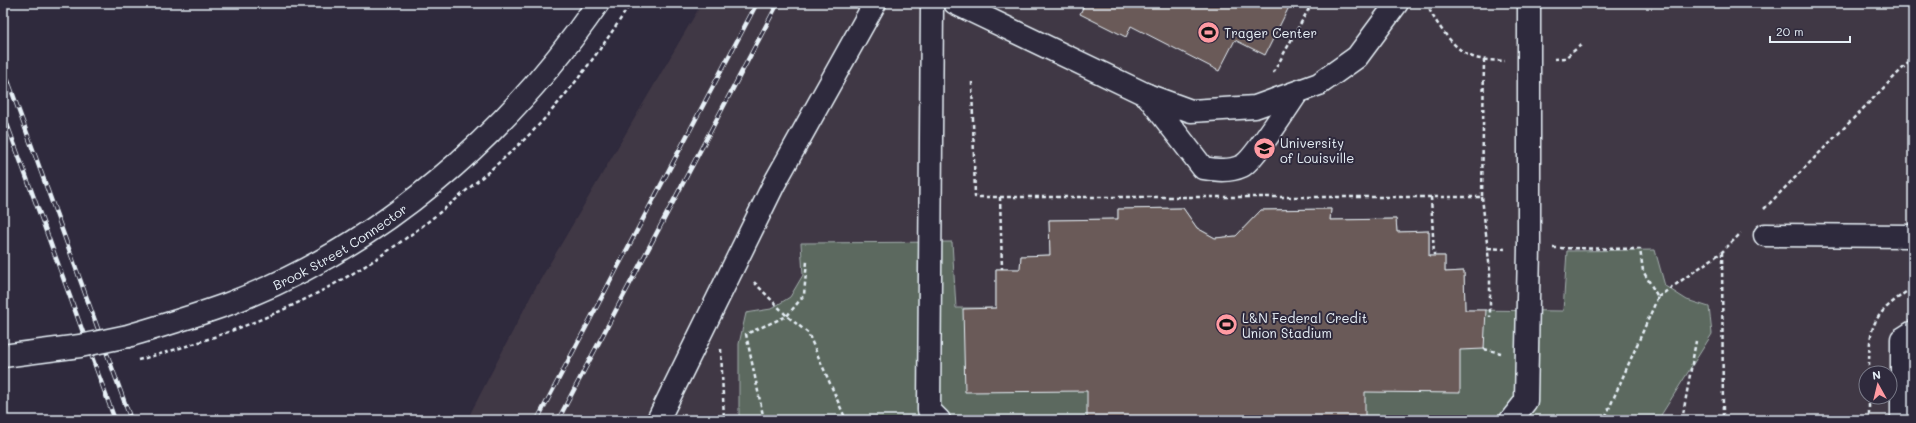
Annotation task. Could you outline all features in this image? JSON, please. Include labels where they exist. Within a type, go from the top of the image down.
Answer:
[{"type":"street","name":"Brook Street Connector","points":[[3,356],[32,354],[121,338],[179,321],[229,303],[292,275],[333,253],[411,202],[453,168],[493,130],[535,86],[572,41],[598,3]]},
{"type":"street","points":[[658,420],[774,184],[875,3]]},
{"type":"street","points":[[932,3],[929,410],[939,420]]},
{"type":"street","points":[[955,3],[1146,95],[1191,111],[1255,107],[1319,84],[1357,57],[1397,3]]},
{"type":"street","points":[[1511,420],[1526,401],[1529,248],[1529,3]]},
{"type":"street","points":[[1146,95],[1203,168],[1224,171],[1244,166],[1268,135],[1297,93]]},
{"type":"street","points":[[1765,235],[1913,236]]},
{"type":"street","points":[[1902,420],[1902,339],[1913,332]]},
{"type":"path","points":[[133,362],[185,348],[239,328],[285,308],[336,283],[424,226],[485,175],[533,130],[569,90],[599,51],[631,3]]},
{"type":"path","points":[[1255,107],[1312,3]]},
{"type":"path","points":[[1426,3],[1443,33],[1468,55],[1484,60],[1506,61]]},
{"type":"path","points":[[1565,58],[1582,45]]},
{"type":"path","points":[[1760,213],[1913,58]]},
{"type":"path","points":[[1197,192],[1202,197]]},
{"type":"path","points":[[1431,196],[1434,256]]},
{"type":"path","points":[[1000,197],[1002,269]]},
{"type":"path","points":[[1482,197],[1490,270],[1490,317]]},
{"type":"path","points":[[1604,420],[1658,297],[1722,252],[1744,230]]},
{"type":"path","points":[[1549,248],[1640,249],[1643,271],[1658,297]]},
{"type":"path","points":[[1722,252],[1723,420]]},
{"type":"path","points":[[764,420],[746,334],[787,316],[804,295],[807,261]]},
{"type":"path","points":[[752,280],[787,316],[808,333],[846,420]]},
{"type":"path","points":[[1682,420],[1696,341]]},
{"type":"path","points":[[721,346],[724,420]]},
{"type":"path","points":[[1484,349],[1508,354]]},
{"type":"path","points":[[1869,405],[1869,420]]},
{"type":"shaded area","name":"University of Louisville","points":[[702,3],[1913,3],[1913,420],[467,420],[532,294]]},
{"type":"green space","name":"L&N Federal Credit Union Stadium","points":[[1183,208],[1197,228],[1215,238],[1236,236],[1261,210],[1331,209],[1330,220],[1396,219],[1397,232],[1429,231],[1429,256],[1445,256],[1445,272],[1464,271],[1465,310],[1563,311],[1567,251],[1655,250],[1665,286],[1687,300],[1709,307],[1712,334],[1658,420],[739,420],[739,344],[746,313],[771,309],[790,297],[803,275],[801,243],[952,242],[956,308],[996,308],[996,269],[1020,269],[1021,256],[1050,255],[1049,220],[1118,219],[1118,209]]},
{"type":"building","name":"Trager Center","points":[[1085,3],[1291,3],[1265,55],[1235,40],[1219,71],[1131,26],[1126,37],[1080,14]]},
{"type":"building","points":[[1183,208],[1197,228],[1215,238],[1236,236],[1261,210],[1331,209],[1330,220],[1396,219],[1397,232],[1429,231],[1429,256],[1445,256],[1445,272],[1464,271],[1465,310],[1486,310],[1484,349],[1460,350],[1460,393],[1365,392],[1365,420],[1087,420],[1087,391],[965,392],[963,309],[996,308],[996,269],[1020,269],[1021,256],[1050,255],[1049,220],[1118,219],[1118,209]]},
{"type":"railway","points":[[537,420],[757,3]]},
{"type":"railway","points":[[558,420],[778,3]]},
{"type":"railway","points":[[3,67],[131,420]]},
{"type":"railway","points":[[3,113],[115,420]]},
{"type":"place","name":"Trager Center","points":[[1209,32]]},
{"type":"place","name":"University of Louisville","points":[[1265,149]]},
{"type":"place","name":"L&N Federal Credit Union Stadium","points":[[1227,324]]}]
